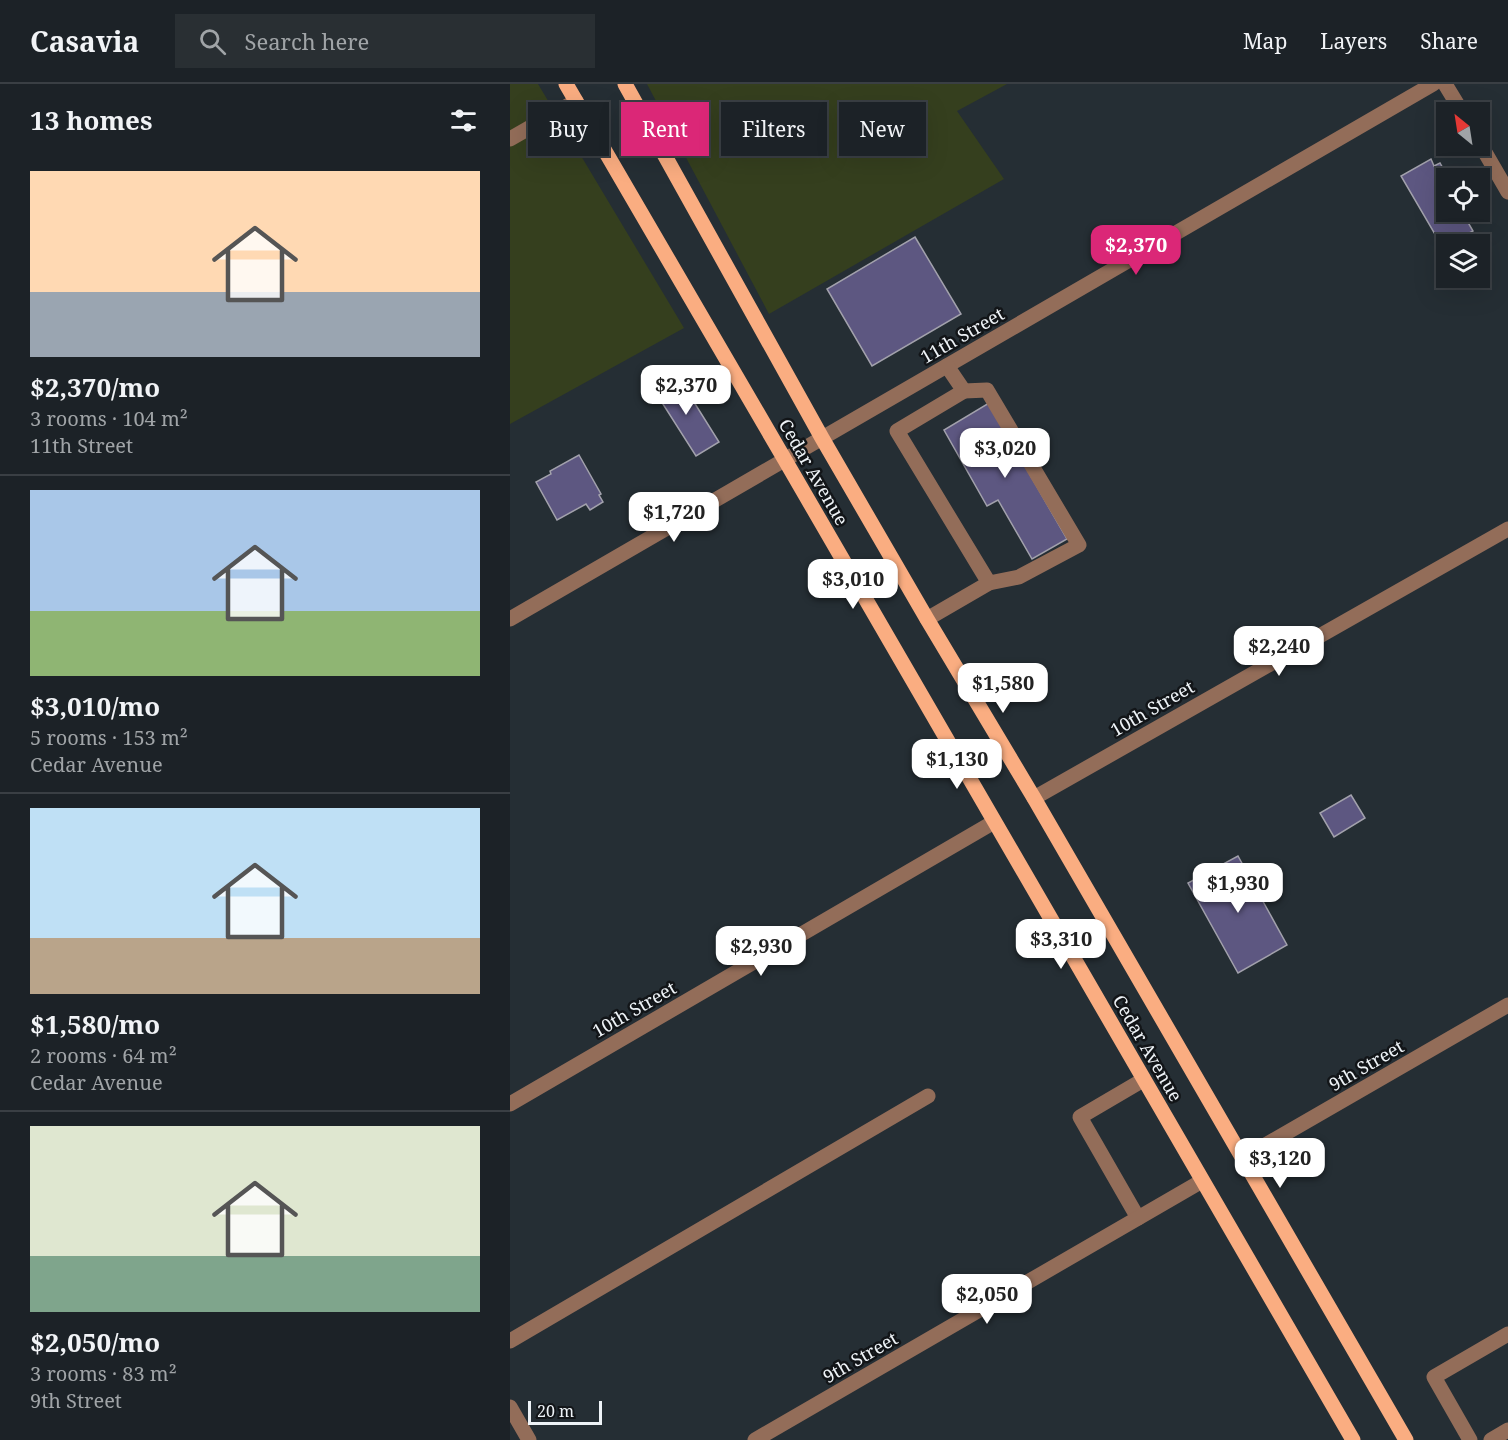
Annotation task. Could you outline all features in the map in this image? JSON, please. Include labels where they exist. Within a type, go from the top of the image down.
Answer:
[{"type":"main road","name":"Cedar Avenue","points":[[566,84],[1353,1440]]},
{"type":"main road","name":"Cedar Avenue","points":[[625,84],[822,438],[1034,798],[1406,1440]]},
{"type":"street","name":"11th Street","points":[[510,619],[1433,84]]},
{"type":"street","points":[[1445,84],[1456,102]]},
{"type":"street","points":[[510,139],[576,101]]},
{"type":"street","points":[[1487,156],[1508,192]]},
{"type":"street","points":[[947,366],[964,391]]},
{"type":"street","points":[[927,619],[989,583],[1019,577],[1079,545],[987,390],[964,391],[897,431],[989,583]]},
{"type":"street","name":"10th Street","points":[[1034,798],[1508,529]]},
{"type":"street","name":"10th Street","points":[[510,1104],[994,822]]},
{"type":"street","name":"9th Street","points":[[1243,1158],[1508,1005]]},
{"type":"street","points":[[1138,1218],[1080,1117],[1143,1080]]},
{"type":"street","points":[[510,1341],[928,1096]]},
{"type":"street","name":"9th Street","points":[[756,1440],[1202,1181]]},
{"type":"street","points":[[1470,1440],[1434,1377],[1508,1334]]},
{"type":"street","points":[[510,1407],[529,1440]]},
{"type":"street","points":[[1491,1440],[1508,1430]]},
{"type":"green space","points":[[510,84],[538,84],[549,102],[528,102],[528,156],[581,156],[684,328],[510,424]]},
{"type":"green space","points":[[647,84],[1007,84],[957,111],[1004,179],[769,314],[685,156],[709,156],[709,102],[657,102]]},
{"type":"building","points":[[1431,159],[1434,166],[1440,163],[1443,168],[1436,168],[1436,222],[1468,222],[1473,231],[1467,234],[1436,234],[1436,236],[1401,176]]},
{"type":"building","points":[[915,237],[961,314],[872,366],[827,289]]},
{"type":"building","points":[[677,375],[719,442],[696,456],[654,390]]},
{"type":"building","points":[[989,403],[1067,539],[1032,559],[998,500],[987,506],[944,430]]},
{"type":"building","points":[[579,455],[601,494],[599,495],[603,502],[590,510],[586,504],[557,520],[536,482],[551,474],[550,471]]},
{"type":"building","points":[[1351,795],[1365,818],[1334,837],[1320,813]]},
{"type":"building","points":[[1238,856],[1287,945],[1238,973],[1188,883]]}]
